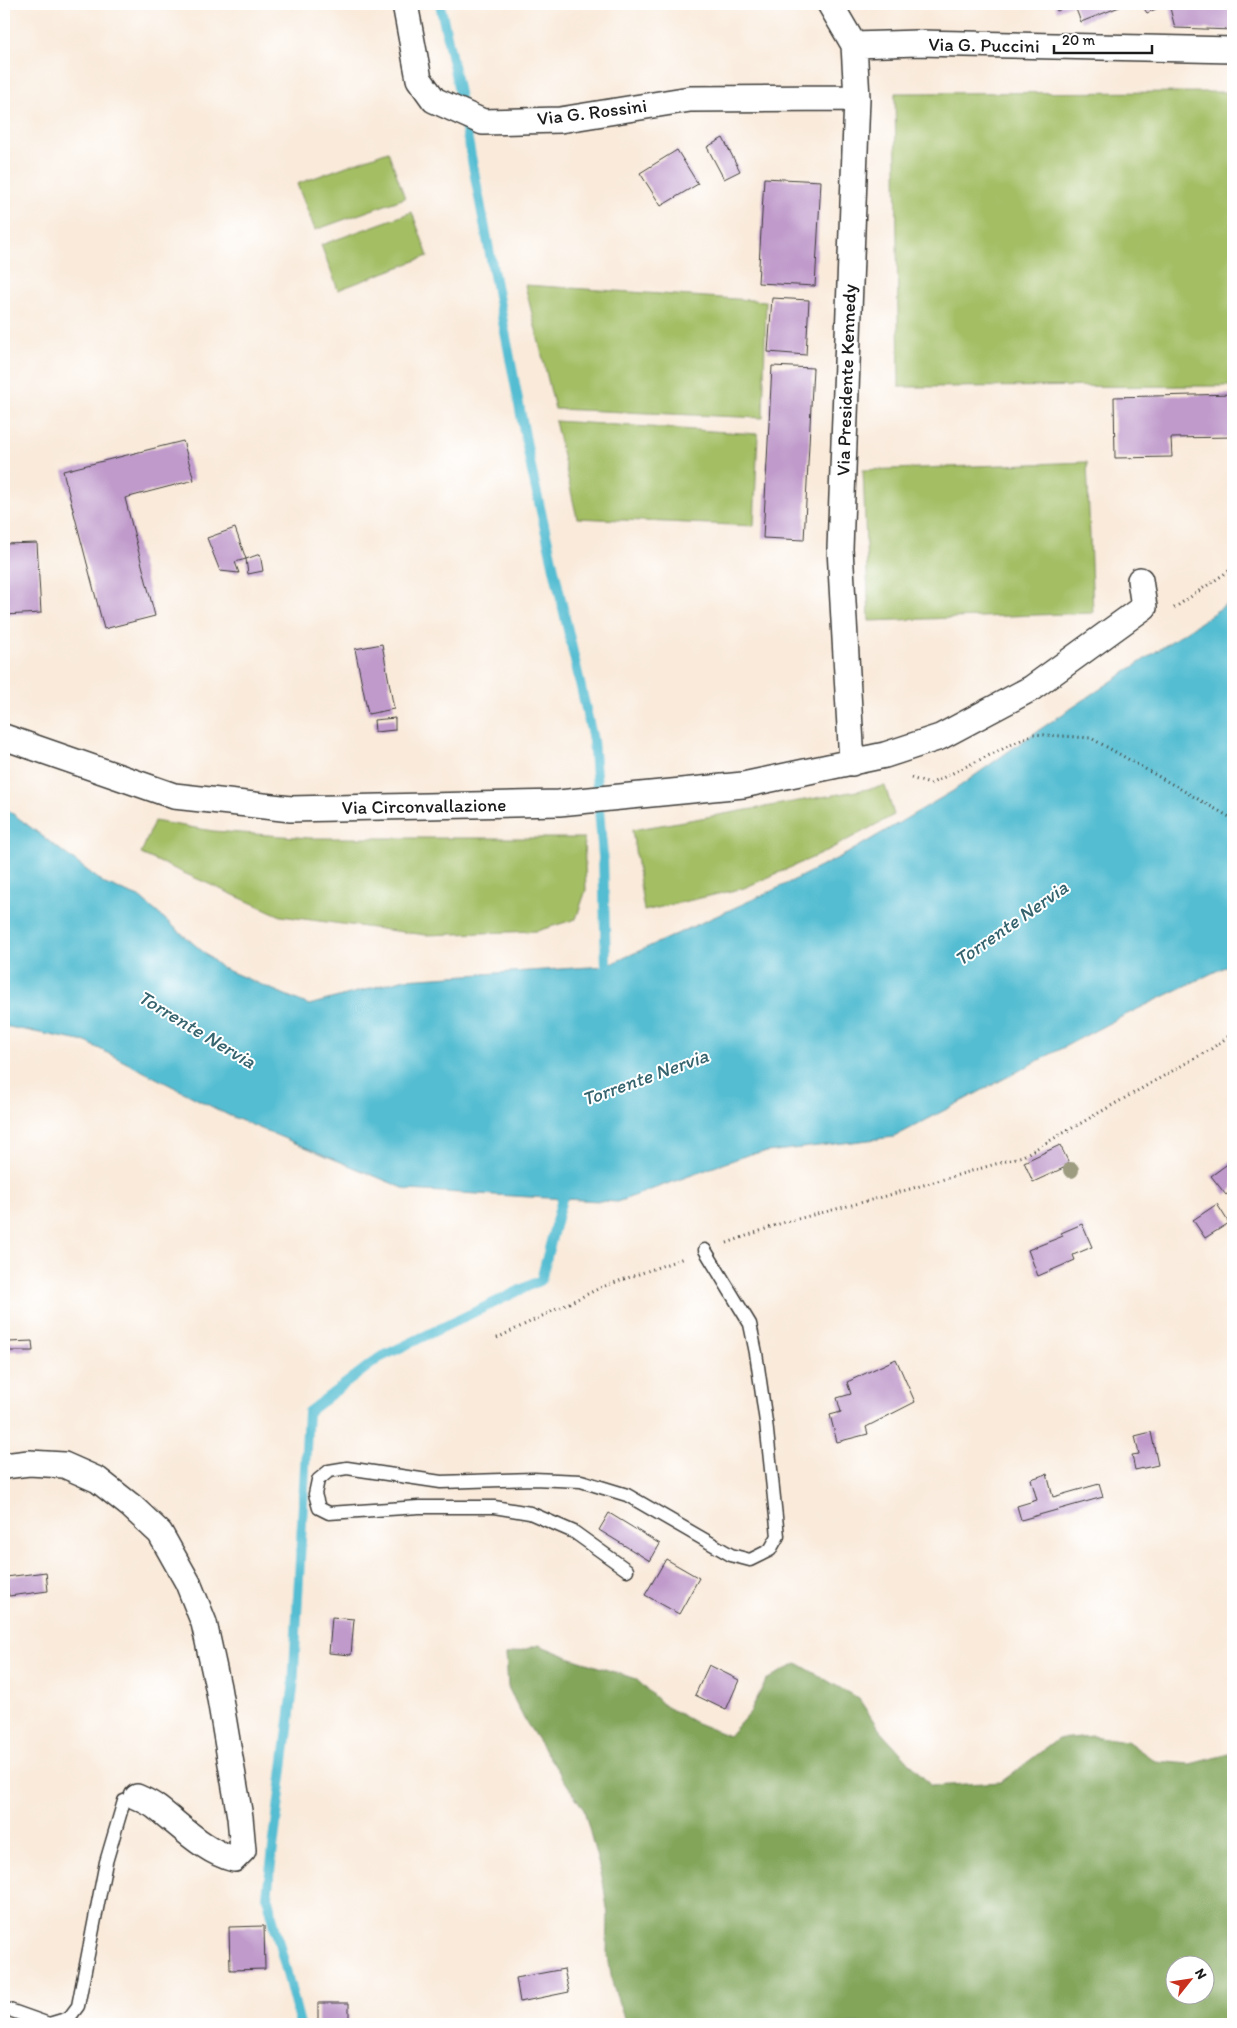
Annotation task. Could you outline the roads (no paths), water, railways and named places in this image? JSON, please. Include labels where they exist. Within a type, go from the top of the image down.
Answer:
[{"type":"street","name":"Via G. Rossini","points":[[404,4],[419,79],[434,100],[483,122],[560,120],[690,99],[857,98]]},
{"type":"street","name":"Via Presidente Kennedy","points":[[830,4],[854,45],[857,98],[840,549],[852,763]]},
{"type":"street","name":"Via G. Puccini","points":[[854,45],[928,43],[1233,50]]},
{"type":"street","name":"Via Circonvallazione","points":[[4,736],[174,796],[290,809],[559,803],[742,785],[885,755],[940,737],[1032,688],[1144,606],[1140,580]]},
{"type":"street","points":[[4,1466],[29,1463],[64,1465],[98,1480],[132,1506],[160,1533],[188,1583],[204,1623],[218,1687],[240,1817],[242,1850],[234,1859],[221,1856],[156,1806],[137,1796]]},
{"type":"lane","points":[[627,1570],[574,1532],[530,1513],[494,1507],[419,1507],[330,1513],[319,1508],[315,1494],[318,1480],[329,1471],[347,1468],[441,1482],[532,1479],[581,1481],[627,1495],[731,1555],[750,1560],[770,1550],[778,1536],[766,1422],[750,1324],[705,1250]]},
{"type":"lane","points":[[4,2008],[49,2024],[69,2018],[78,2006],[106,1862],[124,1801],[137,1796]]},
{"type":"water","name":"Torrente Nervia","points":[[1233,600],[1233,963],[1115,1020],[894,1137],[750,1154],[617,1202],[408,1190],[228,1115],[86,1042],[4,1026],[4,807],[105,884],[139,897],[222,968],[309,1005],[405,979],[606,966],[778,888],[846,854],[953,791],[1033,734]]},
{"type":"waterway","points":[[440,4],[532,472],[593,740],[603,856],[606,966],[604,978]]},
{"type":"waterway","points":[[300,2024],[267,1896],[293,1689],[308,1412],[379,1358],[541,1280],[565,1187]]}]
